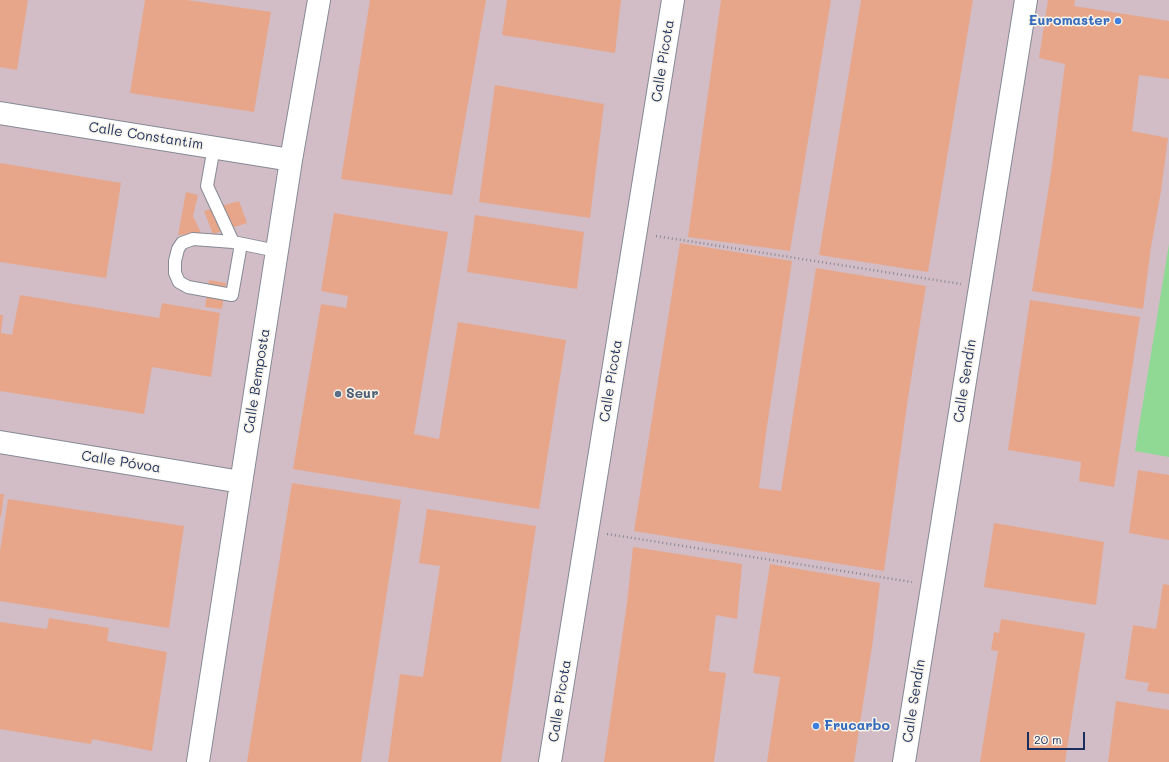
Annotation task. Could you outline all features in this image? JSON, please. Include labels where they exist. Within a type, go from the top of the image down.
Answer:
[{"type":"street","name":"Calle Bemposta","points":[[198,762],[277,251],[319,0]]},
{"type":"street","name":"Calle Picota","points":[[550,762],[673,0]]},
{"type":"street","name":"Calle Sendín","points":[[904,762],[1026,0]]},
{"type":"street","name":"Calle Constantim","points":[[0,113],[292,160]]},
{"type":"street","name":"Calle Póvoa","points":[[0,442],[241,482]]},
{"type":"lane","points":[[214,147],[207,186],[237,243],[232,295],[188,286],[179,282],[175,273],[174,261],[178,249],[182,243],[193,239],[237,243],[277,251]]},
{"type":"path","points":[[635,233],[980,287]]},
{"type":"path","points":[[587,530],[933,586]]},
{"type":"shaded area","points":[[0,0],[1169,0],[1169,762],[0,762]]},
{"type":"green space","points":[[1169,244],[1169,457],[1135,451]]},
{"type":"building","points":[[0,0],[28,0],[17,70],[0,67]]},
{"type":"building","points":[[145,0],[187,0],[271,12],[254,112],[130,93]]},
{"type":"building","points":[[370,0],[486,0],[452,195],[341,179]]},
{"type":"building","points":[[507,0],[621,0],[615,53],[502,35]]},
{"type":"building","points":[[721,0],[831,0],[790,251],[688,237]]},
{"type":"building","points":[[861,0],[973,0],[928,272],[819,255]]},
{"type":"building","points":[[1048,0],[1075,0],[1074,6],[1169,21],[1169,79],[1139,75],[1132,131],[1168,138],[1143,309],[1032,291],[1051,173],[1065,64],[1039,58]]},
{"type":"building","points":[[495,85],[604,104],[590,218],[479,202]]},
{"type":"building","points":[[0,163],[121,183],[106,278],[0,262]]},
{"type":"building","points":[[186,192],[198,195],[193,216],[201,233],[178,235]]},
{"type":"building","points":[[239,201],[247,223],[213,234],[204,211]]},
{"type":"building","points":[[334,213],[448,232],[414,434],[439,439],[458,322],[566,340],[539,509],[293,469],[321,304],[346,308],[348,296],[321,291]]},
{"type":"building","points":[[475,215],[584,232],[577,289],[467,272]]},
{"type":"building","points":[[680,243],[792,261],[759,488],[781,491],[816,268],[926,286],[908,398],[884,571],[634,531]]},
{"type":"building","points":[[209,280],[226,283],[222,309],[205,307]]},
{"type":"building","points":[[20,295],[159,318],[162,303],[220,313],[211,377],[152,367],[144,414],[0,391],[0,315],[3,315],[1,333],[12,335]]},
{"type":"building","points":[[1030,300],[1140,317],[1114,487],[1079,481],[1081,462],[1008,450]]},
{"type":"building","points":[[1138,470],[1169,475],[1169,540],[1129,533]]},
{"type":"building","points":[[292,483],[401,500],[361,762],[247,762]]},
{"type":"building","points":[[0,494],[4,494],[1,517],[0,517]]},
{"type":"building","points":[[8,499],[184,526],[169,628],[0,601],[0,551]]},
{"type":"building","points":[[427,509],[536,526],[501,762],[388,762],[400,674],[423,677],[440,566],[419,563]]},
{"type":"building","points":[[994,523],[1104,542],[1096,605],[984,587]]},
{"type":"building","points":[[633,547],[742,564],[737,619],[716,615],[709,671],[726,673],[714,762],[604,762],[627,603]]},
{"type":"building","points":[[770,564],[880,583],[873,640],[854,762],[767,762],[780,677],[753,673]]},
{"type":"building","points":[[1163,584],[1169,585],[1169,694],[1147,691],[1149,683],[1125,679],[1133,625],[1156,629]]},
{"type":"building","points":[[49,618],[109,628],[107,641],[167,652],[152,751],[92,739],[91,744],[0,729],[0,622],[47,629]]},
{"type":"building","points":[[1001,619],[1085,633],[1065,762],[980,762],[998,651],[991,650],[994,632],[999,633]]},
{"type":"building","points":[[1116,701],[1169,710],[1169,762],[1108,762]]},
{"type":"place","name":"Euromaster","points":[[1118,21]]},
{"type":"place","name":"Seur","points":[[338,394]]},
{"type":"place","name":"Frucarbo","points":[[816,726]]}]
